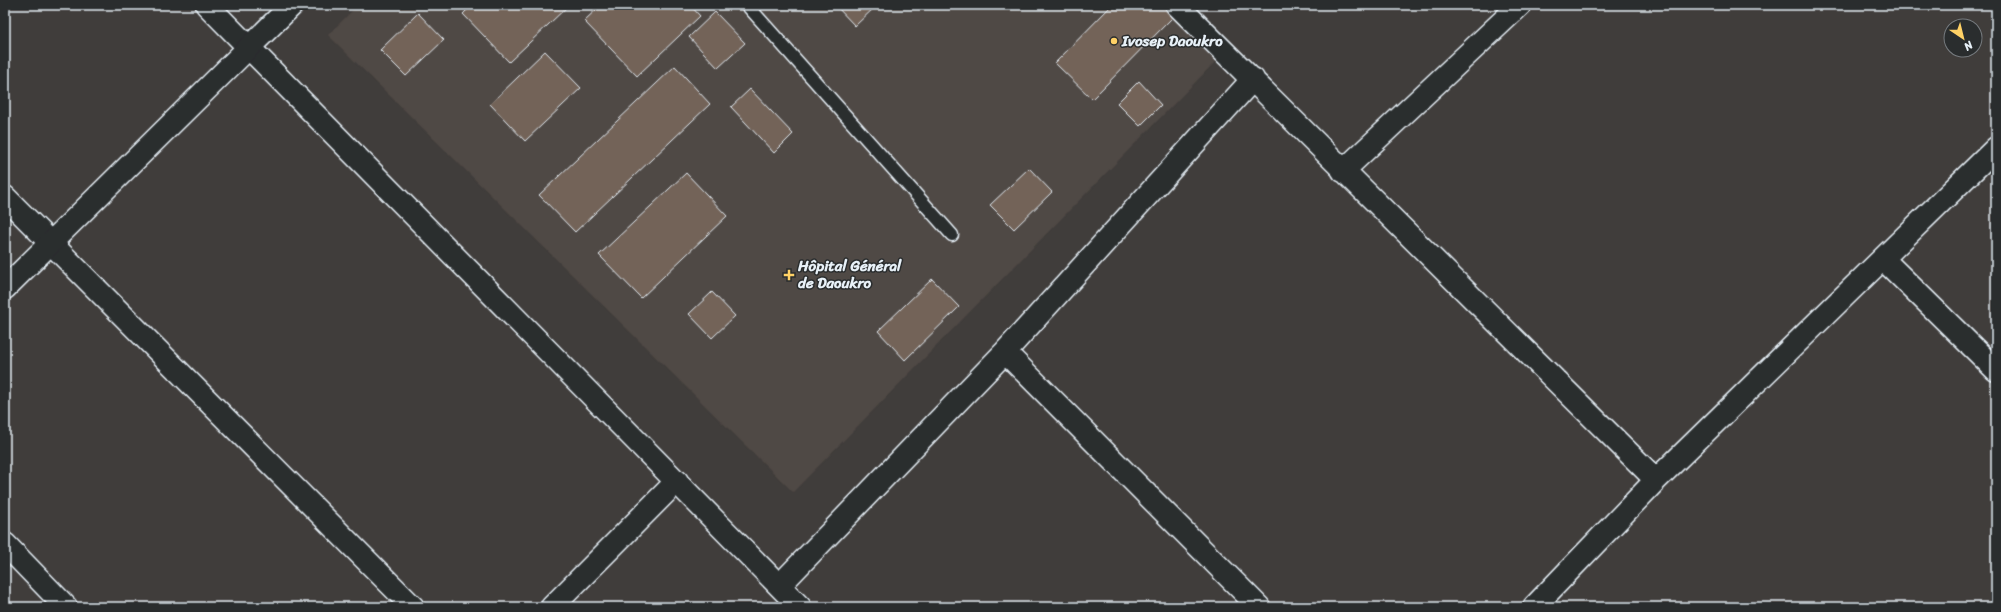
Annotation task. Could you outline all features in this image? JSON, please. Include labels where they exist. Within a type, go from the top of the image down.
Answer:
[{"type":"street","points":[[206,5],[780,585],[800,607]]},
{"type":"street","points":[[5,288],[292,5]]},
{"type":"street","points":[[1177,5],[1656,480]]},
{"type":"street","points":[[1343,171],[1520,5]]},
{"type":"street","points":[[780,585],[1005,352],[1253,79]]},
{"type":"street","points":[[1534,607],[1656,480],[1996,148]]},
{"type":"street","points":[[5,197],[413,607]]},
{"type":"street","points":[[1883,259],[1996,370]]},
{"type":"street","points":[[1005,352],[1259,607]]},
{"type":"street","points":[[552,607],[677,481]]},
{"type":"street","points":[[5,544],[66,607]]},
{"type":"lane","points":[[747,5],[952,235]]},
{"type":"shaded area","name":"Hôpital Général de Daoukro","points":[[358,5],[1164,5],[1219,58],[793,492],[328,35]]},
{"type":"building","points":[[472,5],[569,5],[509,62],[463,14]]},
{"type":"building","points":[[601,5],[690,5],[700,16],[637,76],[584,21]]},
{"type":"building","points":[[835,5],[877,5],[855,26]]},
{"type":"building","points":[[1112,5],[1164,5],[1174,16],[1092,99],[1055,63]]},
{"type":"building","points":[[715,12],[745,43],[718,68],[689,37]]},
{"type":"building","points":[[418,13],[444,40],[406,76],[380,50]]},
{"type":"building","points":[[545,51],[581,88],[525,141],[490,104]]},
{"type":"building","points":[[675,66],[710,104],[575,232],[539,195]]},
{"type":"building","points":[[1139,81],[1161,105],[1140,126],[1117,103]]},
{"type":"building","points":[[750,89],[793,134],[774,153],[731,107]]},
{"type":"building","points":[[1029,168],[1052,192],[1014,229],[990,205]]},
{"type":"building","points":[[686,173],[727,216],[641,298],[599,255]]},
{"type":"building","points":[[932,279],[959,307],[905,360],[878,331]]},
{"type":"building","points":[[712,292],[735,316],[712,338],[689,314]]},
{"type":"place","name":"Ivosep Daoukro","points":[[1114,41]]},
{"type":"place","name":"Hôpital Général de Daoukro","points":[[789,275]]}]
